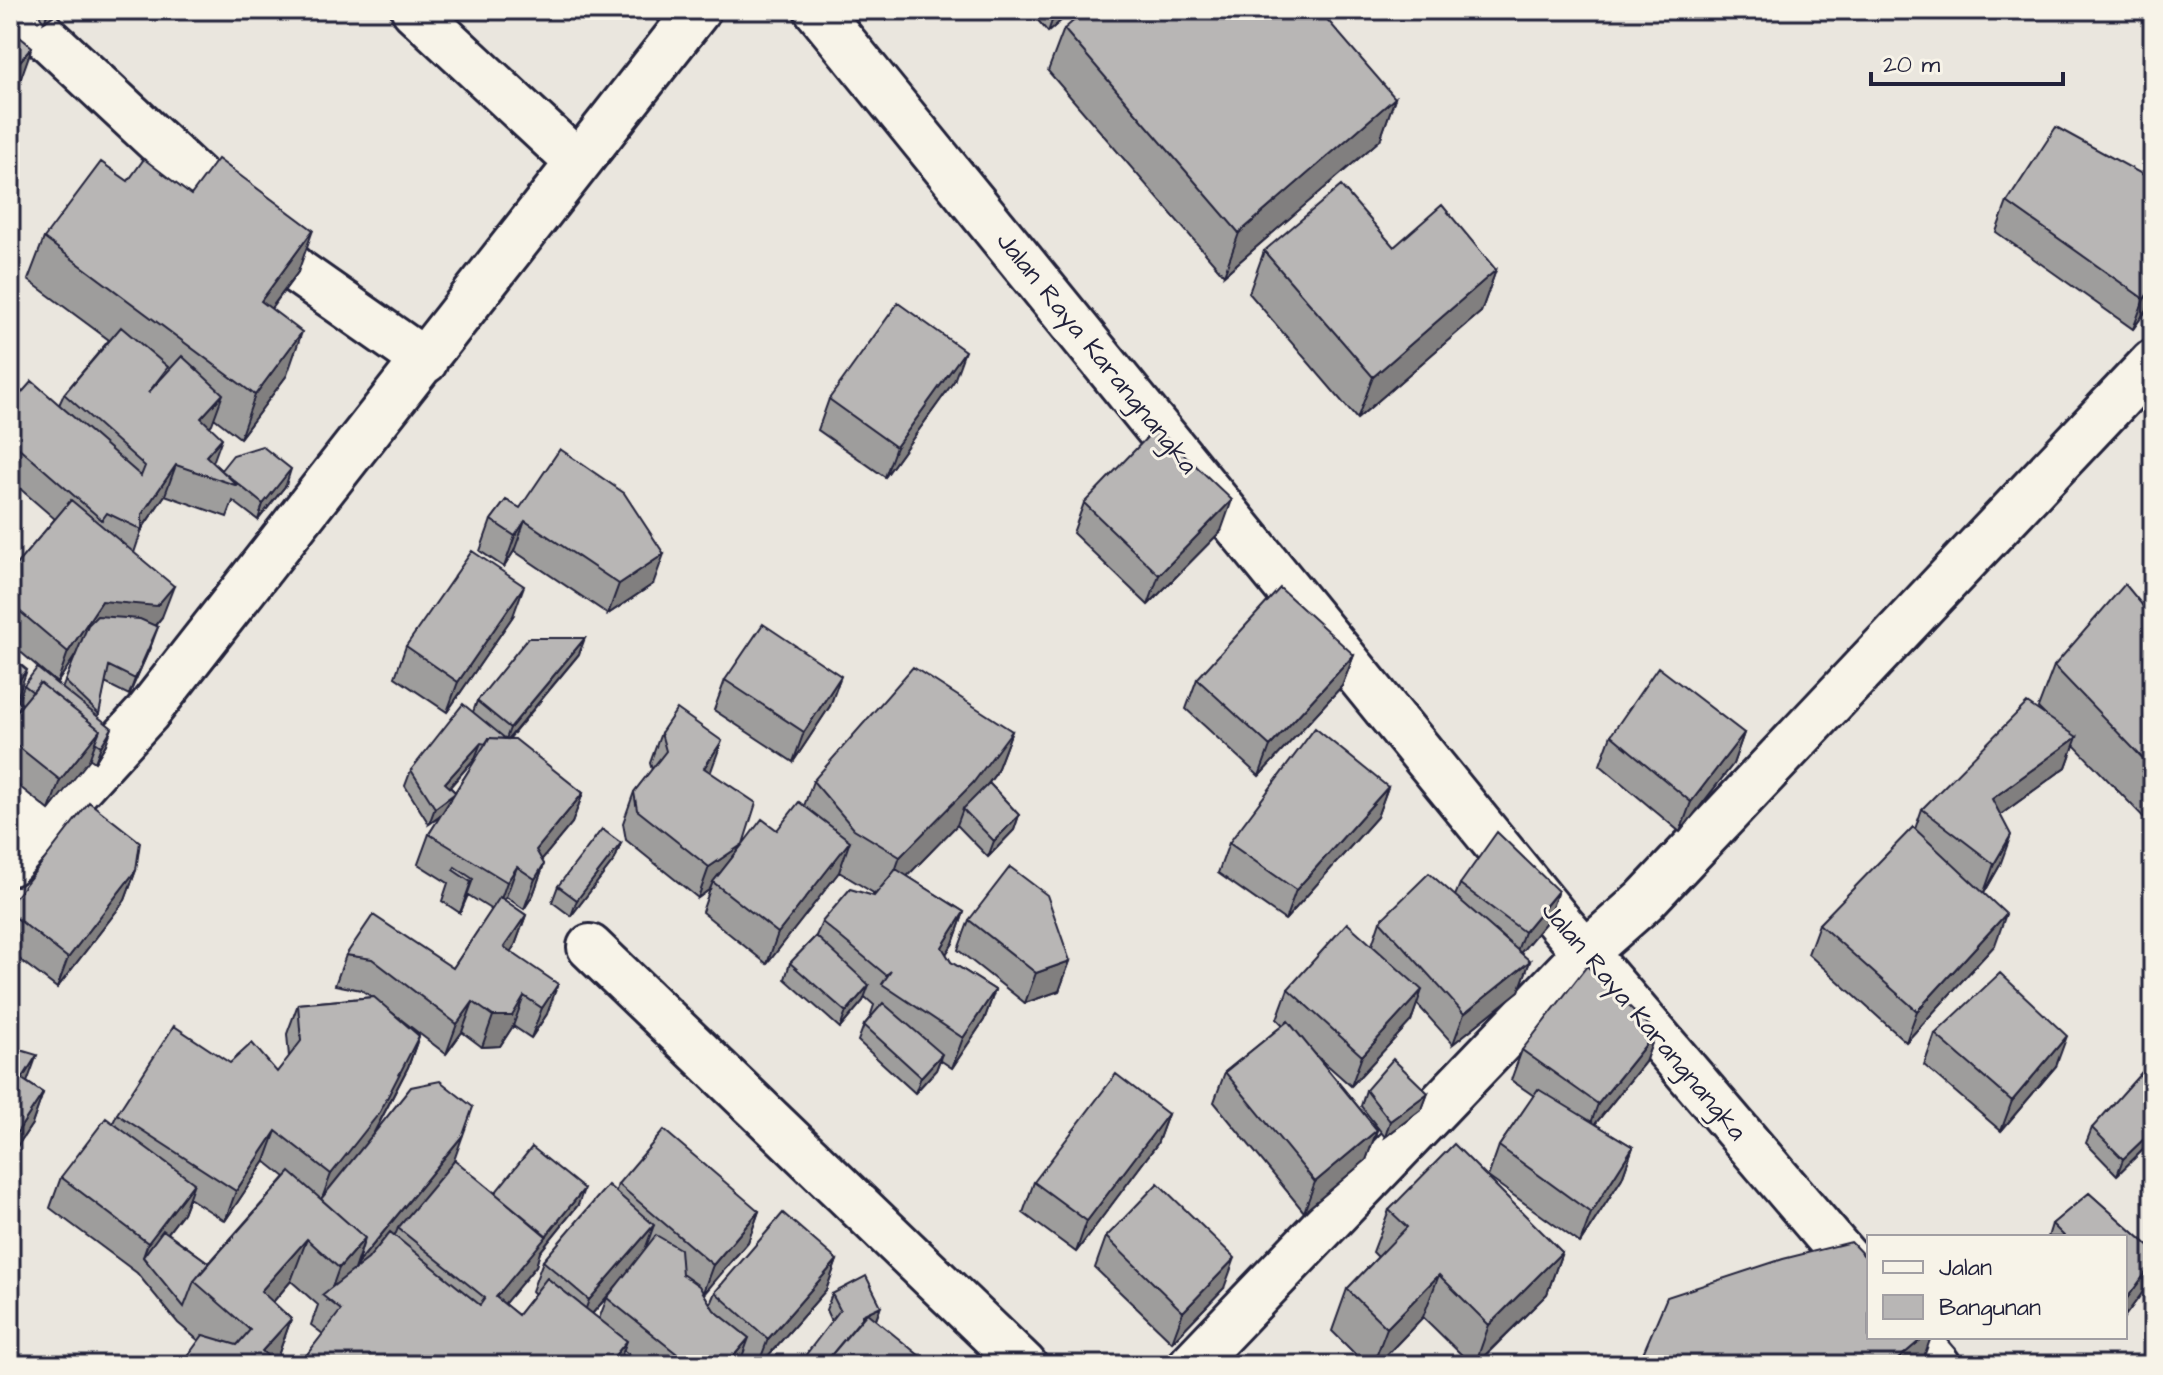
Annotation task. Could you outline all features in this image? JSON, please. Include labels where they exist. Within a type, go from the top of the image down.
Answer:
[{"type":"street","points":[[17,10],[298,272],[425,361]]},
{"type":"street","points":[[414,10],[577,162]]},
{"type":"street","points":[[10,863],[147,713],[698,10]]},
{"type":"street","name":"Jalan Raya Karangnangka","points":[[817,10],[1585,953],[1867,1283]]},
{"type":"street","points":[[1191,1365],[1585,953],[1644,901],[2153,362]]},
{"type":"street","points":[[10,789],[49,820]]},
{"type":"street","points":[[590,947],[1024,1365]]},
{"type":"street","points":[[1916,1339],[1938,1365]]},
{"type":"building","points":[[1086,10],[1319,10],[1395,98],[1239,233],[1064,29]]},
{"type":"building","points":[[10,29],[32,47],[10,73]]},
{"type":"building","points":[[2056,127],[2153,180],[2153,286],[2144,299],[2007,202]]},
{"type":"building","points":[[144,159],[191,195],[218,159],[313,230],[261,301],[302,332],[255,395],[44,238],[101,162],[128,181]]},
{"type":"building","points":[[1341,186],[1394,247],[1442,205],[1496,270],[1373,377],[1264,251]]},
{"type":"building","points":[[898,303],[965,351],[896,447],[829,399]]},
{"type":"building","points":[[121,327],[168,367],[148,393],[182,356],[223,394],[201,418],[222,438],[206,456],[238,486],[176,465],[142,514],[142,530],[107,513],[102,520],[10,440],[10,406],[32,381],[141,476],[145,466],[64,394]]},
{"type":"building","points":[[1156,428],[1232,500],[1159,575],[1084,503]]},
{"type":"building","points":[[262,446],[291,469],[263,504],[221,470],[233,455]]},
{"type":"building","points":[[560,449],[624,493],[664,554],[619,584],[525,521],[515,536],[491,520],[506,500],[520,508]]},
{"type":"building","points":[[71,500],[174,586],[157,606],[102,601],[68,652],[10,603],[10,572]]},
{"type":"building","points":[[472,551],[524,586],[458,682],[406,646]]},
{"type":"building","points":[[2125,584],[2153,618],[2153,769],[2054,666]]},
{"type":"building","points":[[1280,588],[1354,655],[1270,746],[1197,679]]},
{"type":"building","points":[[97,616],[140,619],[158,627],[135,679],[109,666],[99,714],[65,681],[88,625]]},
{"type":"building","points":[[763,624],[841,676],[804,732],[725,680]]},
{"type":"building","points":[[528,638],[585,638],[510,728],[477,701]]},
{"type":"building","points":[[10,656],[27,670],[10,691]]},
{"type":"building","points":[[913,667],[1012,731],[973,783],[900,857],[854,829],[813,781]]},
{"type":"building","points":[[1658,667],[1744,733],[1691,802],[1611,735]]},
{"type":"building","points":[[37,668],[112,728],[101,746],[95,742],[100,730],[40,683],[33,692],[24,685]]},
{"type":"building","points":[[40,683],[100,730],[60,780],[10,740],[10,719]]},
{"type":"building","points":[[2027,703],[2077,737],[1992,799],[2011,835],[1994,864],[1922,809]]},
{"type":"building","points":[[463,704],[506,739],[489,738],[486,744],[481,743],[445,783],[454,794],[435,808],[411,770]]},
{"type":"building","points":[[677,709],[722,741],[704,768],[756,803],[743,844],[709,867],[637,810],[634,792],[666,751],[661,733]]},
{"type":"building","points":[[1315,728],[1388,787],[1296,890],[1229,843]]},
{"type":"building","points":[[489,738],[515,739],[583,793],[536,850],[544,864],[535,879],[517,867],[507,882],[429,834]]},
{"type":"building","points":[[989,783],[1019,815],[994,841],[963,809]]},
{"type":"building","points":[[89,802],[140,842],[136,870],[68,958],[10,913],[10,904]]},
{"type":"building","points":[[799,802],[850,841],[778,933],[713,882],[762,819],[777,830]]},
{"type":"building","points":[[1913,827],[2006,914],[1917,1011],[1819,924]]},
{"type":"building","points":[[602,829],[621,843],[577,900],[558,886]]},
{"type":"building","points":[[1497,832],[1558,891],[1524,932],[1460,884]]},
{"type":"building","points":[[455,867],[473,879],[471,882],[453,870]]},
{"type":"building","points":[[1010,867],[1047,895],[1070,961],[1036,973],[969,920]]},
{"type":"building","points":[[896,869],[964,912],[942,947],[951,962],[995,990],[963,1038],[882,984],[891,971],[886,975],[822,922],[850,889],[874,896]]},
{"type":"building","points":[[1429,873],[1530,961],[1464,1014],[1380,921]]},
{"type":"building","points":[[500,897],[526,915],[504,947],[558,984],[542,1008],[524,996],[512,1016],[493,1016],[473,1002],[457,1024],[372,959],[346,955],[373,915],[453,968]]},
{"type":"building","points":[[1347,923],[1422,990],[1362,1056],[1288,989]]},
{"type":"building","points":[[816,936],[869,985],[846,1012],[790,963]]},
{"type":"building","points":[[1587,966],[1656,1032],[1598,1104],[1522,1050]]},
{"type":"building","points":[[2000,973],[2067,1036],[2012,1101],[1935,1034]]},
{"type":"building","points":[[374,997],[419,1036],[380,1112],[331,1174],[276,1131],[236,1191],[117,1114],[174,1026],[230,1063],[252,1043],[277,1072],[301,1041],[298,1004]]},
{"type":"building","points":[[883,1003],[942,1054],[921,1077],[864,1025]]},
{"type":"building","points":[[1288,1021],[1377,1130],[1315,1182],[1225,1072]]},
{"type":"building","points":[[10,1047],[37,1055],[22,1079],[43,1093],[16,1134],[10,1130]]},
{"type":"building","points":[[1393,1059],[1428,1093],[1390,1121],[1366,1090]]},
{"type":"building","points":[[2142,1072],[2153,1081],[2153,1130],[2123,1159],[2092,1128]]},
{"type":"building","points":[[1116,1074],[1168,1114],[1087,1221],[1034,1182]]},
{"type":"building","points":[[440,1081],[473,1107],[463,1135],[358,1263],[365,1238],[321,1199],[411,1087]]},
{"type":"building","points":[[1538,1089],[1633,1147],[1591,1213],[1499,1146]]},
{"type":"building","points":[[106,1118],[194,1183],[148,1243],[61,1177]]},
{"type":"building","points":[[664,1130],[759,1211],[713,1265],[618,1184]]},
{"type":"building","points":[[1454,1144],[1562,1252],[1489,1325],[1439,1275],[1387,1328],[1347,1289],[1407,1227],[1389,1210]]},
{"type":"building","points":[[532,1147],[584,1189],[546,1236],[495,1193]]},
{"type":"building","points":[[455,1160],[547,1236],[496,1297],[518,1315],[547,1278],[627,1341],[607,1365],[299,1365],[341,1310],[322,1295],[368,1259],[390,1232],[480,1305],[485,1298],[398,1228]]},
{"type":"building","points":[[290,1172],[365,1238],[339,1268],[307,1239],[261,1291],[291,1319],[262,1351],[277,1365],[181,1365],[203,1335],[237,1345],[250,1330],[194,1281]]},
{"type":"building","points":[[1158,1183],[1235,1258],[1183,1312],[1106,1237]]},
{"type":"building","points":[[608,1185],[654,1225],[589,1300],[543,1261]]},
{"type":"building","points":[[2089,1193],[2153,1250],[2153,1263],[2127,1298],[2127,1235],[2063,1235],[2052,1224]]},
{"type":"building","points":[[783,1213],[837,1260],[768,1339],[715,1292]]},
{"type":"building","points":[[163,1230],[209,1263],[194,1281],[184,1307],[143,1257]]},
{"type":"building","points":[[656,1235],[680,1249],[682,1274],[699,1286],[714,1310],[749,1338],[726,1365],[691,1365],[607,1298]]},
{"type":"building","points":[[1851,1242],[1867,1259],[1867,1339],[1922,1339],[1891,1365],[1638,1365],[1667,1297],[1783,1259]]},
{"type":"building","points":[[866,1276],[881,1306],[862,1315],[823,1365],[798,1365],[840,1310],[832,1294]]},
{"type":"building","points":[[867,1313],[931,1365],[823,1365]]}]
